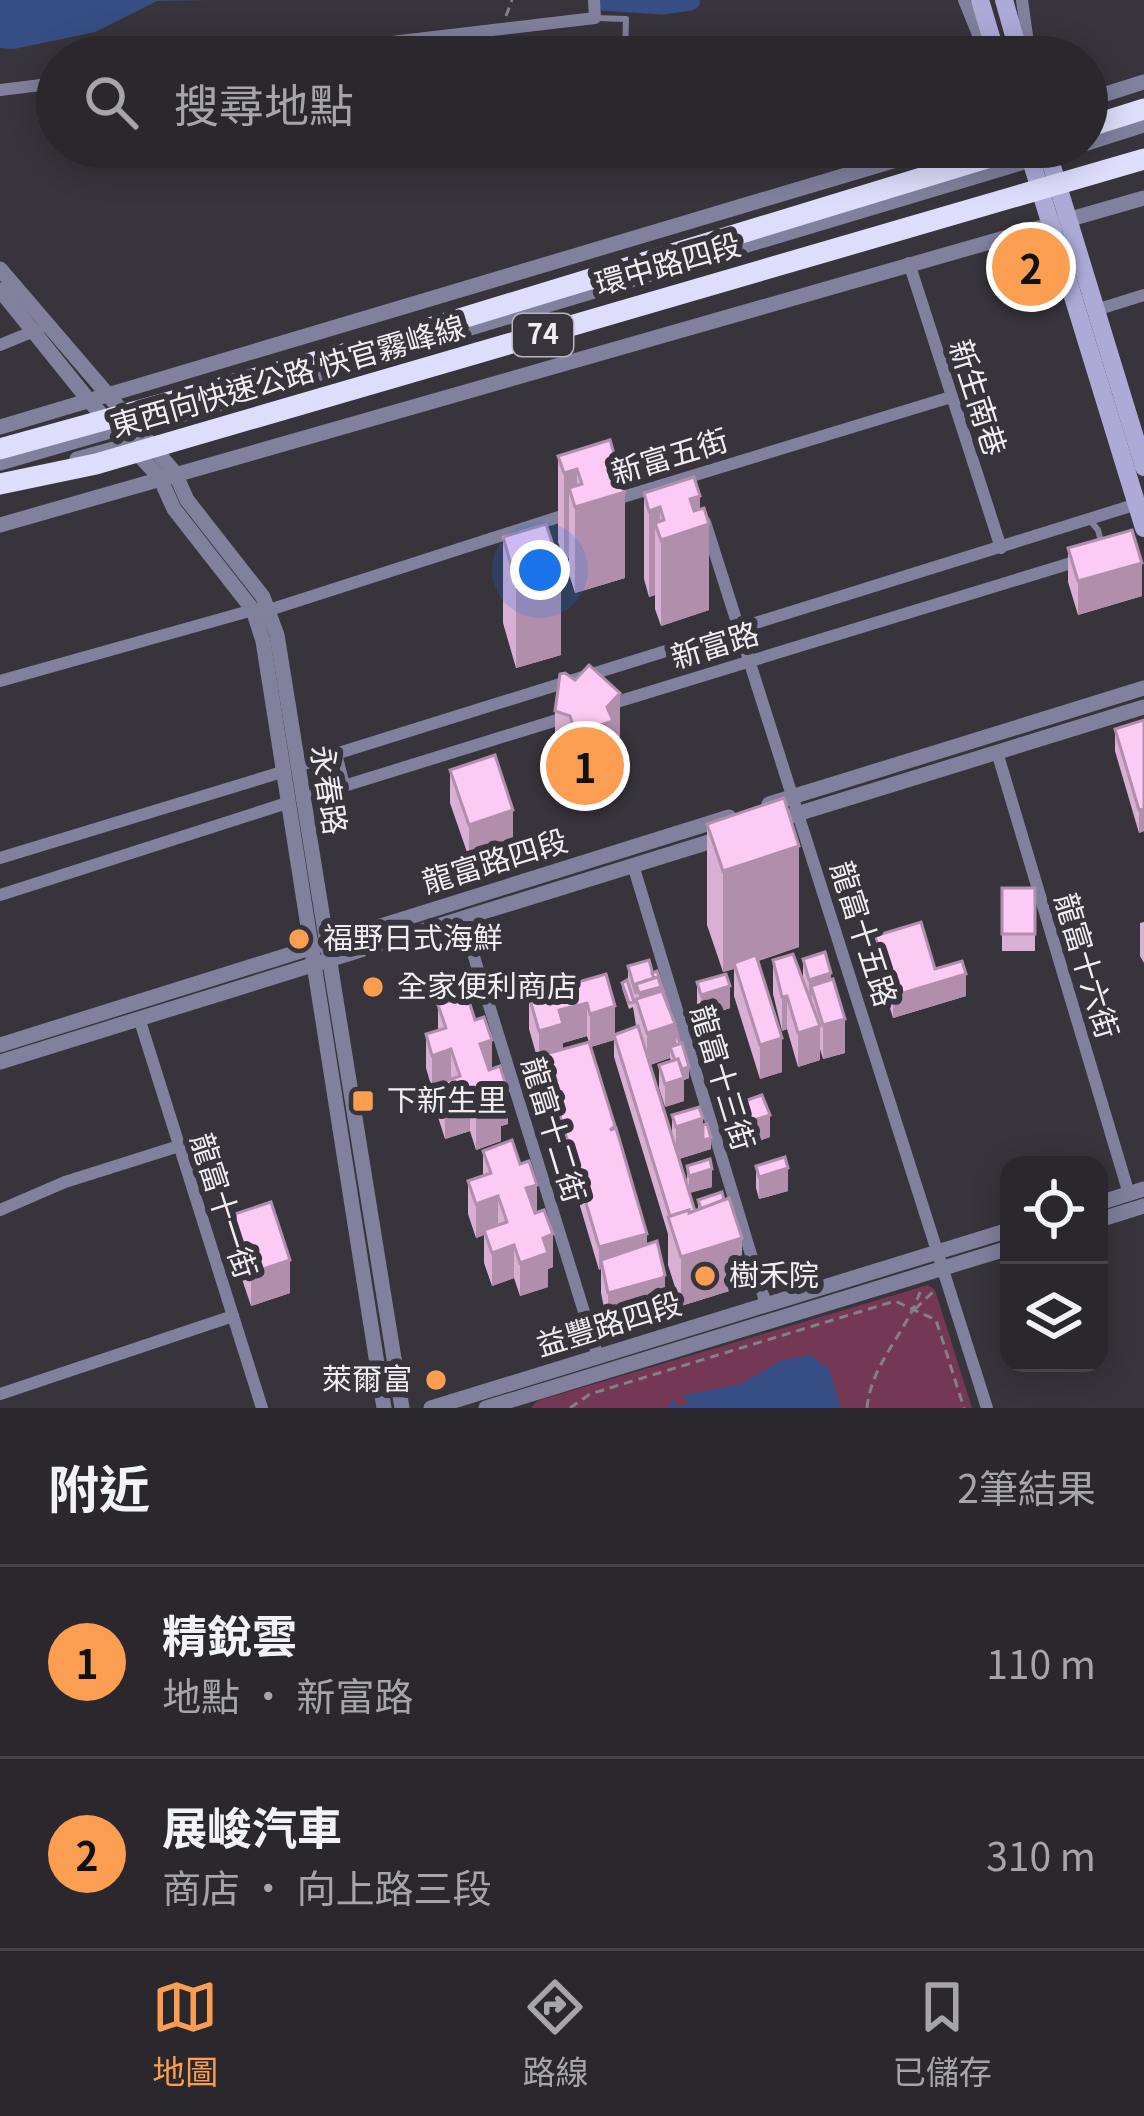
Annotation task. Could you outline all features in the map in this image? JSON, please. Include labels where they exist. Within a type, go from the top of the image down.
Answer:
[{"type":"highway","points":[[1108,121],[1144,110]]},
{"type":"highway","name":"東西向快速公路 快官霧峰線","points":[[0,483],[95,464],[1144,159]]},
{"type":"highway","name":"東西向快速公路 快官霧峰線","points":[[0,448],[361,349],[978,168]]},
{"type":"main road","points":[[980,0],[991,36]]},
{"type":"main road","points":[[1004,0],[1014,36]]},
{"type":"main road","points":[[1042,168],[1144,528]]},
{"type":"main road","points":[[1060,220],[1096,310],[1144,466]]},
{"type":"street","points":[[964,0],[979,36]]},
{"type":"street","points":[[1022,0],[1027,36]]},
{"type":"street","points":[[412,36],[595,10]]},
{"type":"street","points":[[1108,93],[1144,82]]},
{"type":"street","points":[[0,90],[36,85]]},
{"type":"street","points":[[1108,136],[1144,125]]},
{"type":"street","name":"環中路四段","points":[[147,444],[1144,159]]},
{"type":"street","name":"環中路四段","points":[[0,427],[870,168]]},
{"type":"street","name":"環中路四段","points":[[0,483],[127,434],[981,168]]},
{"type":"street","points":[[0,525],[1144,198]]},
{"type":"street","name":"新生南巷","points":[[909,263],[1000,548]]},
{"type":"street","name":"永春路","points":[[0,269],[40,328],[263,597],[261,610],[277,634],[289,769],[384,1408]]},
{"type":"street","name":"永春路","points":[[0,290],[40,328]]},
{"type":"street","points":[[1096,310],[1144,295]]},
{"type":"street","points":[[0,345],[40,328]]},
{"type":"street","name":"新富五街","points":[[602,503],[951,397]]},
{"type":"street","name":"環中路四段","points":[[0,463],[127,434]]},
{"type":"street","name":"永春路","points":[[127,434],[147,444],[167,476]]},
{"type":"street","name":"龍富十五路","points":[[690,475],[987,1408]]},
{"type":"street","name":"新富路","points":[[0,858],[1137,504]]},
{"type":"street","name":"新富五街","points":[[0,681],[261,610],[579,511]]},
{"type":"street","name":"新富路","points":[[0,895],[1123,548]]},
{"type":"street","name":"龍富路四段","points":[[0,1045],[318,954],[798,805],[1144,688]]},
{"type":"street","name":"龍富路四段","points":[[758,826],[798,805],[1144,707]]},
{"type":"street","name":"龍富十六街","points":[[997,752],[1136,1191]]},
{"type":"street","name":"龍富路四段","points":[[0,1062],[318,954],[462,918],[738,832]]},
{"type":"street","name":"龍富十三街","points":[[633,865],[766,1304]]},
{"type":"street","name":"龍富十二街","points":[[462,918],[598,1357]]},
{"type":"street","name":"永春路","points":[[318,954],[402,1408]]},
{"type":"street","name":"龍富十一街","points":[[139,1018],[262,1408]]},
{"type":"street","points":[[0,1210],[65,1182],[179,1146]]},
{"type":"street","points":[[1108,1217],[1144,1206]]},
{"type":"street","name":"益豐路四段","points":[[431,1408],[1000,1233]]},
{"type":"street","name":"益豐路四段","points":[[486,1408],[513,1404],[1000,1251]]},
{"type":"street","points":[[0,1394],[233,1316]]},
{"type":"lane","points":[[595,10],[626,19],[626,36]]},
{"type":"lane","points":[[1089,519],[1098,530],[1102,554]]},
{"type":"lane","points":[[340,753],[347,785]]},
{"type":"path","points":[[867,1408],[879,1367],[914,1310],[923,1285]]},
{"type":"path","points":[[914,1310],[935,1290]]},
{"type":"path","points":[[570,1408],[590,1394],[895,1301],[935,1320],[964,1408]]},
{"type":"shaded area","points":[[928,1285],[935,1290],[972,1408],[531,1408],[537,1401]]},
{"type":"water","points":[[0,0],[212,0],[157,1],[95,32],[36,36],[36,44],[0,48]]},
{"type":"water","points":[[810,1355],[829,1369],[841,1408],[667,1408],[674,1399],[677,1407],[687,1404],[684,1395],[741,1384],[780,1361]]},
{"type":"building","points":[[610,440],[616,460],[607,463],[611,478],[620,475],[625,492],[575,507],[569,488],[582,484],[577,469],[564,473],[558,456]]},
{"type":"building","points":[[694,477],[700,496],[690,499],[694,511],[704,508],[709,524],[661,540],[655,523],[664,520],[660,507],[649,511],[644,493]]},
{"type":"building","points":[[546,524],[561,569],[516,582],[503,537]]},
{"type":"building","points":[[1132,530],[1142,563],[1078,581],[1068,548]]},
{"type":"building","points":[[589,665],[620,693],[607,707],[613,721],[575,733],[570,716],[555,711],[560,674],[575,680]]},
{"type":"building","points":[[1144,720],[1144,809],[1139,810],[1115,729]]},
{"type":"building","points":[[495,755],[513,810],[469,825],[450,770]]},
{"type":"building","points":[[784,798],[799,846],[723,871],[707,824]]},
{"type":"building","points":[[1002,888],[1035,888],[1035,934],[1002,934]]},
{"type":"building","points":[[921,922],[935,969],[962,961],[966,974],[893,996],[875,936]]},
{"type":"building","points":[[825,952],[831,973],[809,980],[803,959]]},
{"type":"building","points":[[793,954],[820,1026],[798,1033],[773,960]]},
{"type":"building","points":[[756,955],[782,1038],[760,1045],[734,963]]},
{"type":"building","points":[[649,960],[654,978],[636,984],[636,994],[628,966]]},
{"type":"building","points":[[606,974],[615,1006],[590,1014],[587,1003],[559,1010],[563,1024],[539,1031],[529,996]]},
{"type":"building","points":[[726,974],[730,986],[701,995],[697,982]]},
{"type":"building","points":[[658,977],[661,987],[639,993],[636,984]]},
{"type":"building","points":[[833,979],[845,1019],[823,1025],[811,986]]},
{"type":"building","points":[[627,980],[634,1002],[629,1003],[622,983]]},
{"type":"building","points":[[662,991],[675,1024],[647,1033],[636,999]]},
{"type":"building","points":[[467,995],[475,1020],[484,1017],[492,1040],[480,1044],[489,1070],[500,1066],[508,1091],[497,1094],[501,1108],[476,1116],[470,1097],[445,1106],[438,1084],[460,1076],[451,1049],[432,1056],[426,1034],[446,1028],[438,1005]]},
{"type":"building","points":[[638,1026],[695,1211],[689,1213],[670,1216],[614,1035]]},
{"type":"building","points":[[589,1042],[615,1126],[610,1130],[616,1128],[647,1234],[599,1247],[542,1055]]},
{"type":"building","points":[[682,1043],[689,1067],[682,1069],[670,1047]]},
{"type":"building","points":[[678,1059],[684,1078],[665,1084],[659,1065]]},
{"type":"building","points":[[762,1095],[770,1115],[742,1124],[733,1105]]},
{"type":"building","points":[[699,1107],[703,1118],[676,1127],[672,1115]]},
{"type":"building","points":[[512,1140],[520,1164],[529,1161],[537,1185],[526,1188],[535,1213],[544,1210],[553,1234],[543,1238],[548,1253],[520,1263],[514,1245],[492,1253],[484,1230],[507,1222],[498,1196],[476,1204],[468,1181],[491,1173],[483,1151]]},
{"type":"building","points":[[785,1157],[788,1168],[759,1177],[756,1166]]},
{"type":"building","points":[[710,1159],[712,1169],[689,1176],[687,1166]]},
{"type":"building","points":[[722,1192],[724,1200],[701,1209],[698,1200]]},
{"type":"building","points":[[729,1198],[742,1238],[681,1257],[668,1217]]},
{"type":"building","points":[[271,1202],[290,1260],[251,1273],[232,1215]]},
{"type":"building","points":[[657,1241],[665,1275],[608,1293],[601,1260]]},
{"type":"waterway","points":[[602,0],[662,4],[690,0]]},
{"type":"place","name":"展峻汽車","points":[[1031,267]]},
{"type":"place","name":"精銳雲","points":[[585,766]]},
{"type":"place","name":"福野日式海鮮","points":[[299,939]]},
{"type":"place","name":"全家便利商店","points":[[373,987]]},
{"type":"place","name":"下新生里","points":[[363,1101]]},
{"type":"place","name":"樹禾院","points":[[705,1276]]},
{"type":"place","name":"萊爾富","points":[[436,1380]]}]
